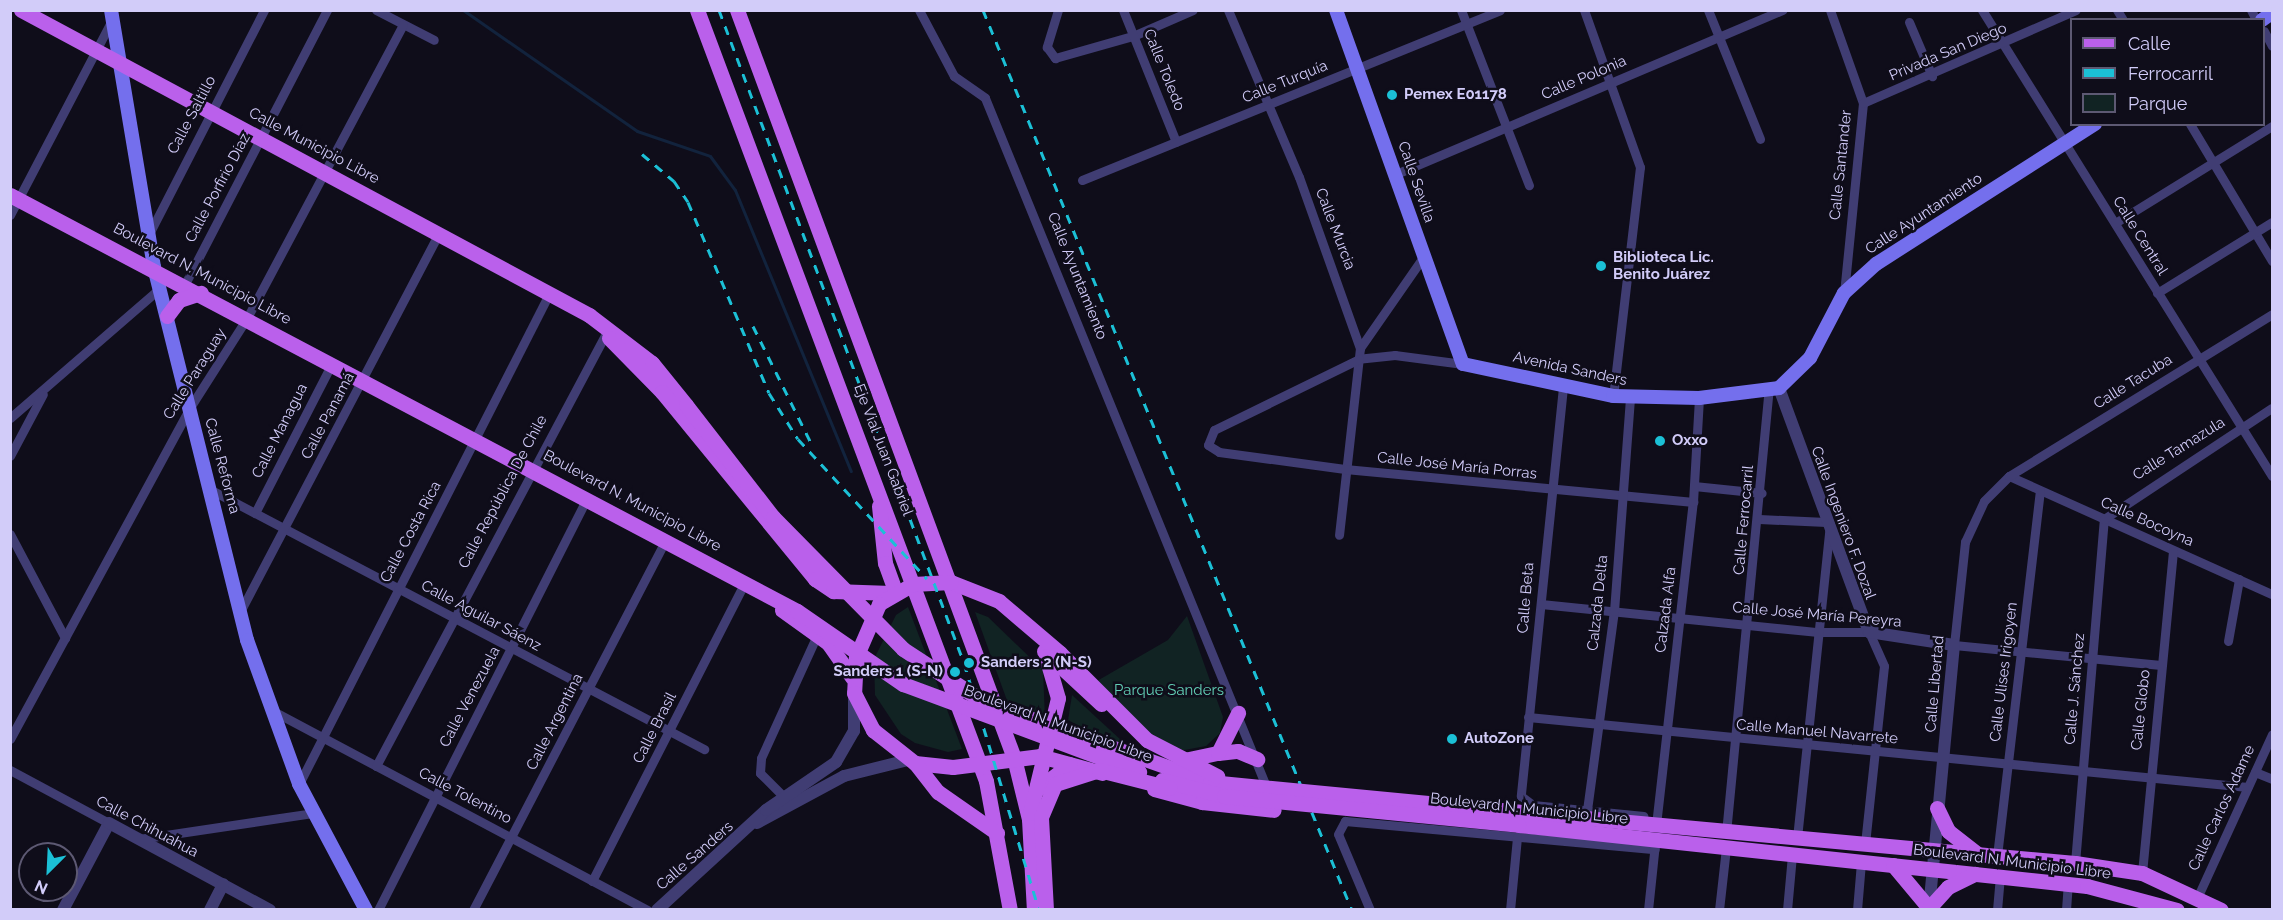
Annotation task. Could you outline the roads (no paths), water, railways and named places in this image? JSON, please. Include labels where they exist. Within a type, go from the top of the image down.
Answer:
[{"type":"main road","name":"Calle Municipio Libre","points":[[21,10],[589,315],[607,331]]},
{"type":"main road","name":"Eje Vial Juan Gabriel","points":[[698,10],[980,763],[997,833],[1010,909]]},
{"type":"main road","name":"Eje Vial Juan Gabriel","points":[[737,10],[951,582],[1014,758],[1029,819],[1034,909]]},
{"type":"main road","name":"Calle Sevilla","points":[[1336,10],[1359,68],[1463,364]]},
{"type":"main road","name":"Calle Reforma","points":[[113,13],[154,267],[268,708],[299,784],[366,909]]},
{"type":"main road","name":"Calle Ayuntamiento","points":[[1774,389],[1810,358],[1844,293],[1898,248],[2093,126]]},
{"type":"main road","name":"Boulevard N. Municipio Libre","points":[[15,197],[154,267],[476,441],[621,514],[767,592],[903,684],[1195,792],[1522,819]]},
{"type":"main road","points":[[167,316],[179,300],[201,293]]},
{"type":"main road","points":[[607,331],[662,392],[815,579],[833,591],[893,592],[913,584],[951,582],[999,601],[1060,653],[1147,740],[1181,761],[1246,786]]},
{"type":"main road","name":"Boulevard N. Municipio Libre","points":[[607,331],[652,363],[773,517],[903,649],[942,680],[994,706],[1144,763],[1181,776],[1246,786],[1522,819],[1726,840],[1792,855],[2068,884],[2137,904],[2177,909]]},
{"type":"main road","name":"Avenida Sanders","points":[[1463,364],[1563,387],[1630,398],[1700,398],[1774,389]]},
{"type":"main road","points":[[879,494],[885,563],[893,592]]},
{"type":"main road","points":[[591,500],[609,517],[742,588],[818,635],[852,677]]},
{"type":"main road","points":[[893,592],[873,614],[852,677],[854,693],[873,730],[912,762],[938,792],[997,833]]},
{"type":"main road","points":[[985,597],[1154,749],[1190,762],[1218,753],[1238,751],[1257,759]]},
{"type":"main road","points":[[1029,819],[1040,756],[1058,698],[1051,665],[1039,646]]},
{"type":"main road","points":[[1218,753],[1231,736],[1238,713]]},
{"type":"main road","points":[[912,762],[953,767],[1040,756],[1181,797],[1274,810]]},
{"type":"main road","points":[[1035,791],[1070,764]]},
{"type":"main road","points":[[1046,909],[1041,817],[1055,784],[1100,770],[1195,792]]},
{"type":"main road","points":[[1937,808],[1948,831],[1977,854]]},
{"type":"main road","name":"Boulevard N. Municipio Libre","points":[[1726,840],[1797,838],[2075,863],[2142,873],[2198,896],[2221,909]]},
{"type":"main road","points":[[1893,865],[1929,909],[1948,887],[1975,874]]},
{"type":"street","name":"Calle Saltillo","points":[[149,234],[264,10]]},
{"type":"street","name":"Calle Porfirio Díaz","points":[[185,284],[327,10]]},
{"type":"street","points":[[376,10],[434,40]]},
{"type":"street","name":"Calle Ayuntamiento","points":[[919,10],[954,76],[985,98],[1238,713]]},
{"type":"street","points":[[1058,10],[1047,47],[1049,56],[1058,58],[1133,36],[1193,10]]},
{"type":"street","name":"Calle Toledo","points":[[1123,10],[1176,142]]},
{"type":"street","name":"Calle Murcia","points":[[1228,10],[1360,348],[1345,469],[1340,535]]},
{"type":"street","points":[[1461,10],[1529,185]]},
{"type":"street","name":"Calle Turquía","points":[[1082,180],[1500,10]]},
{"type":"street","points":[[1584,10],[1638,150],[1640,177],[1613,396]]},
{"type":"street","points":[[1708,10],[1760,139]]},
{"type":"street","name":"Calle Polonia","points":[[1396,174],[1783,10]]},
{"type":"street","name":"Calle Santander","points":[[1830,10],[1863,103],[1844,293]]},
{"type":"street","name":"Calle Central","points":[[1982,10],[2272,476]]},
{"type":"street","name":"Privada San Diego","points":[[1863,103],[2004,46],[2076,10]]},
{"type":"street","points":[[10,215],[15,197],[113,13]]},
{"type":"street","points":[[1909,22],[1932,76]]},
{"type":"street","name":"Calle Paraguay","points":[[10,739],[189,409],[247,318],[403,25]]},
{"type":"street","points":[[2191,126],[2272,261]]},
{"type":"street","points":[[2115,223],[2272,126]]},
{"type":"street","points":[[2157,293],[2272,222]]},
{"type":"street","name":"Calle Panamá","points":[[241,610],[364,380],[438,234]]},
{"type":"street","points":[[1360,348],[1424,256]]},
{"type":"street","points":[[10,418],[160,288]]},
{"type":"street","name":"Calle Costa Rica","points":[[299,784],[549,294]]},
{"type":"street","name":"Calle Tacuba","points":[[2009,476],[2272,314]]},
{"type":"street","name":"Calle República De Chile","points":[[376,766],[531,469],[607,331]]},
{"type":"street","points":[[1359,360],[1395,355],[1463,364]]},
{"type":"street","name":"Calle José María Porras","points":[[1359,360],[1214,430],[1208,445],[1219,452],[1345,469],[1623,498],[1693,502]]},
{"type":"street","name":"Calle Managua","points":[[255,513],[332,363]]},
{"type":"street","name":"Calle Beta","points":[[1510,909],[1522,819],[1521,796],[1528,717],[1541,604],[1550,490],[1563,387]]},
{"type":"street","points":[[10,456],[46,388]]},
{"type":"street","name":"Calle Ferrocarril","points":[[1719,909],[1774,389]]},
{"type":"street","name":"Calle Ingeniero F. Dozal","points":[[1774,389],[1884,666],[1865,844]]},
{"type":"street","name":"Calzada Delta","points":[[1587,810],[1614,610],[1630,398]]},
{"type":"street","name":"Calzada Alfa","points":[[1648,909],[1693,502],[1700,398]]},
{"type":"street","name":"Calle Tamazula","points":[[2104,519],[2272,408]]},
{"type":"street","name":"Calle Bocoyna","points":[[2009,476],[2272,594]]},
{"type":"street","name":"Calle Libertad","points":[[1929,909],[1937,808],[1965,542],[1984,501],[2009,476]]},
{"type":"street","points":[[1694,486],[1762,493]]},
{"type":"street","name":"Calle Aguilar Sáenz","points":[[213,491],[704,749]]},
{"type":"street","name":"Calle Ulises Irigoyen","points":[[1997,856],[2040,491]]},
{"type":"street","name":"Calle Venezuela","points":[[378,909],[591,500]]},
{"type":"street","points":[[1760,519],[1827,526],[1797,838]]},
{"type":"street","name":"Calle J. Sánchez","points":[[2075,863],[2104,519]]},
{"type":"street","points":[[10,534],[65,638]]},
{"type":"street","name":"Calle Argentina","points":[[473,909],[662,547]]},
{"type":"street","name":"Calle Globo","points":[[2142,873],[2149,779],[2173,550]]},
{"type":"street","points":[[2228,641],[2239,579]]},
{"type":"street","name":"Calle Brasil","points":[[592,881],[671,732],[742,588]]},
{"type":"street","name":"Calle José María Pereyra","points":[[1541,604],[1816,632],[1869,632],[1954,645],[2161,665]]},
{"type":"street","points":[[784,797],[760,773],[761,758],[818,635]]},
{"type":"street","name":"Calle Sanders","points":[[657,909],[784,797],[843,755],[854,731],[854,693]]},
{"type":"street","name":"Calle Tolentino","points":[[268,708],[647,909]]},
{"type":"street","points":[[1238,713],[1257,759],[1274,810]]},
{"type":"street","name":"Calle Manuel Navarrete","points":[[1528,717],[1737,740],[2248,787]]},
{"type":"street","name":"Calle Carlos Adame","points":[[2198,896],[2272,734]]},
{"type":"street","name":"Calle Sanders","points":[[753,825],[844,776],[875,767],[912,762]]},
{"type":"street","name":"Calle Chihuahua","points":[[10,770],[270,909]]},
{"type":"street","points":[[2255,772],[2272,779]]},
{"type":"street","points":[[1370,909],[1338,834],[1340,824],[1352,820],[1522,819],[1587,810],[1656,833]]},
{"type":"street","points":[[139,839],[314,813]]},
{"type":"street","points":[[63,909],[109,823]]},
{"type":"street","points":[[1787,909],[1792,855]]},
{"type":"street","points":[[1857,909],[1862,862]]},
{"type":"street","points":[[1997,909],[2000,877]]},
{"type":"street","points":[[210,909],[224,884]]},
{"type":"street","points":[[2066,909],[2068,884]]},
{"type":"waterway","points":[[463,10],[637,131],[710,156],[735,190],[851,471]]},
{"type":"railway","points":[[719,10],[964,663],[1039,910]]},
{"type":"railway","points":[[983,10],[1352,910]]},
{"type":"railway","points":[[642,154],[674,181],[688,202],[769,393],[798,439],[927,579]]},
{"type":"railway","points":[[753,326],[813,447]]},
{"type":"place","name":"Pemex E01178","points":[[1392,95]]},
{"type":"place","name":"Biblioteca Lic. Benito Juárez","points":[[1601,266]]},
{"type":"place","name":"Oxxo","points":[[1660,441]]},
{"type":"place","name":"Sanders 2 (N-S)","points":[[969,663]]},
{"type":"place","name":"Sanders 1 (S-N)","points":[[955,672]]},
{"type":"place","name":"AutoZone","points":[[1452,739]]},
{"type":"park label","name":"Parque Sanders","points":[[1169,691]]}]
